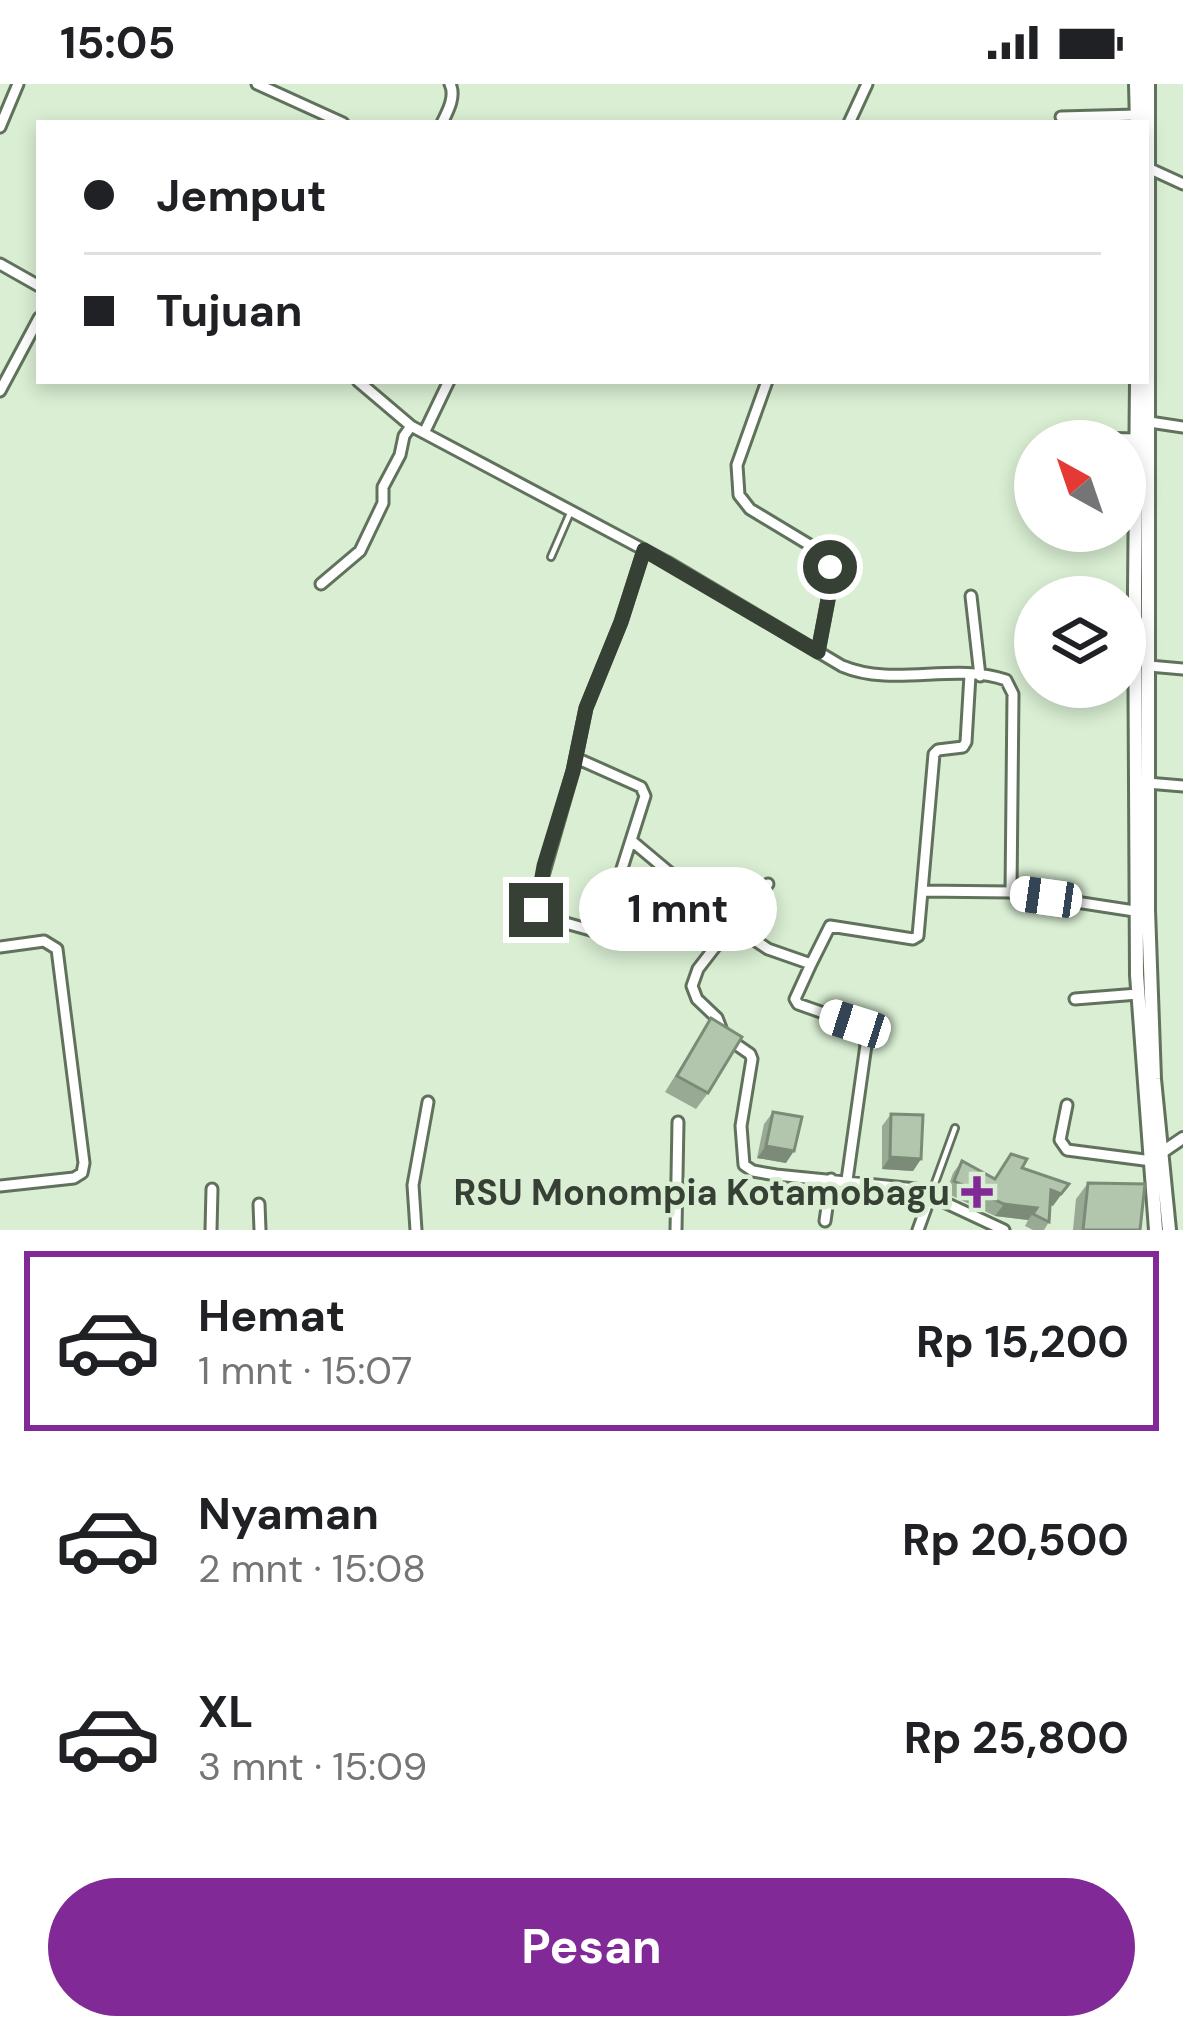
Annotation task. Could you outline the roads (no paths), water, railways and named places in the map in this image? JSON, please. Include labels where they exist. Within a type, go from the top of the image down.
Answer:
[{"type":"main road","points":[[1136,84],[1137,119]]},
{"type":"main road","points":[[1148,84],[1148,120]]},
{"type":"main road","points":[[1137,384],[1143,420]]},
{"type":"main road","points":[[1143,420],[1144,384]]},
{"type":"main road","points":[[1136,552],[1144,783]]},
{"type":"main road","points":[[1146,552],[1148,667],[1138,994],[1155,1156],[1169,1230]]},
{"type":"main road","points":[[1143,912],[1153,1056],[1156,1230]]},
{"type":"street","points":[[0,127],[18,84]]},
{"type":"street","points":[[257,84],[336,120]]},
{"type":"street","points":[[443,120],[452,100],[450,84]]},
{"type":"street","points":[[850,120],[867,84]]},
{"type":"street","points":[[1061,117],[1137,119]]},
{"type":"street","points":[[1149,168],[1183,184]]},
{"type":"street","points":[[0,264],[36,284]]},
{"type":"street","points":[[0,392],[4,376],[36,323]]},
{"type":"street","points":[[362,384],[411,426],[644,550],[842,666],[866,674],[975,675],[1006,680],[1013,694],[1011,892]]},
{"type":"street","points":[[424,433],[447,384]]},
{"type":"street","points":[[766,384],[737,466],[739,495],[750,509],[829,562],[831,584],[818,652]]},
{"type":"street","points":[[1146,421],[1183,427]]},
{"type":"street","points":[[321,584],[360,551],[411,426]]},
{"type":"street","points":[[576,758],[645,792],[605,922],[594,931],[541,916],[536,910],[586,708],[644,550]]},
{"type":"street","points":[[847,1180],[866,1045],[855,1024],[795,999],[830,926],[918,936],[934,754],[963,747],[966,742],[975,675],[971,596]]},
{"type":"street","points":[[1148,667],[1183,670]]},
{"type":"street","points":[[1144,783],[1183,786]]},
{"type":"street","points":[[633,842],[730,924],[779,955],[812,964]]},
{"type":"street","points":[[768,884],[730,924],[698,969],[692,986],[697,999],[717,1018],[724,1036],[751,1054],[741,1126],[744,1165],[776,1175],[916,1189],[986,1226],[1004,1230]]},
{"type":"street","points":[[922,892],[1011,892],[1143,912]]},
{"type":"street","points":[[678,933],[703,901]]},
{"type":"street","points":[[0,947],[44,941],[57,949],[84,1163],[82,1173],[74,1178],[0,1186]]},
{"type":"street","points":[[1075,999],[1138,994]]},
{"type":"street","points":[[416,1230],[413,1185],[428,1102]]},
{"type":"street","points":[[1067,1105],[1060,1140],[1067,1150],[1155,1156],[1183,1138]]},
{"type":"street","points":[[676,1230],[678,1122]]},
{"type":"street","points":[[825,1221],[831,1179]]},
{"type":"street","points":[[211,1230],[212,1189]]},
{"type":"street","points":[[918,1230],[931,1194]]},
{"type":"street","points":[[259,1204],[260,1230]]},
{"type":"lane","points":[[551,557],[571,512]]},
{"type":"lane","points":[[931,1194],[955,1128]]},
{"type":"place","name":"RSU Monompia Kotamobagu","points":[[977,1192]]}]
